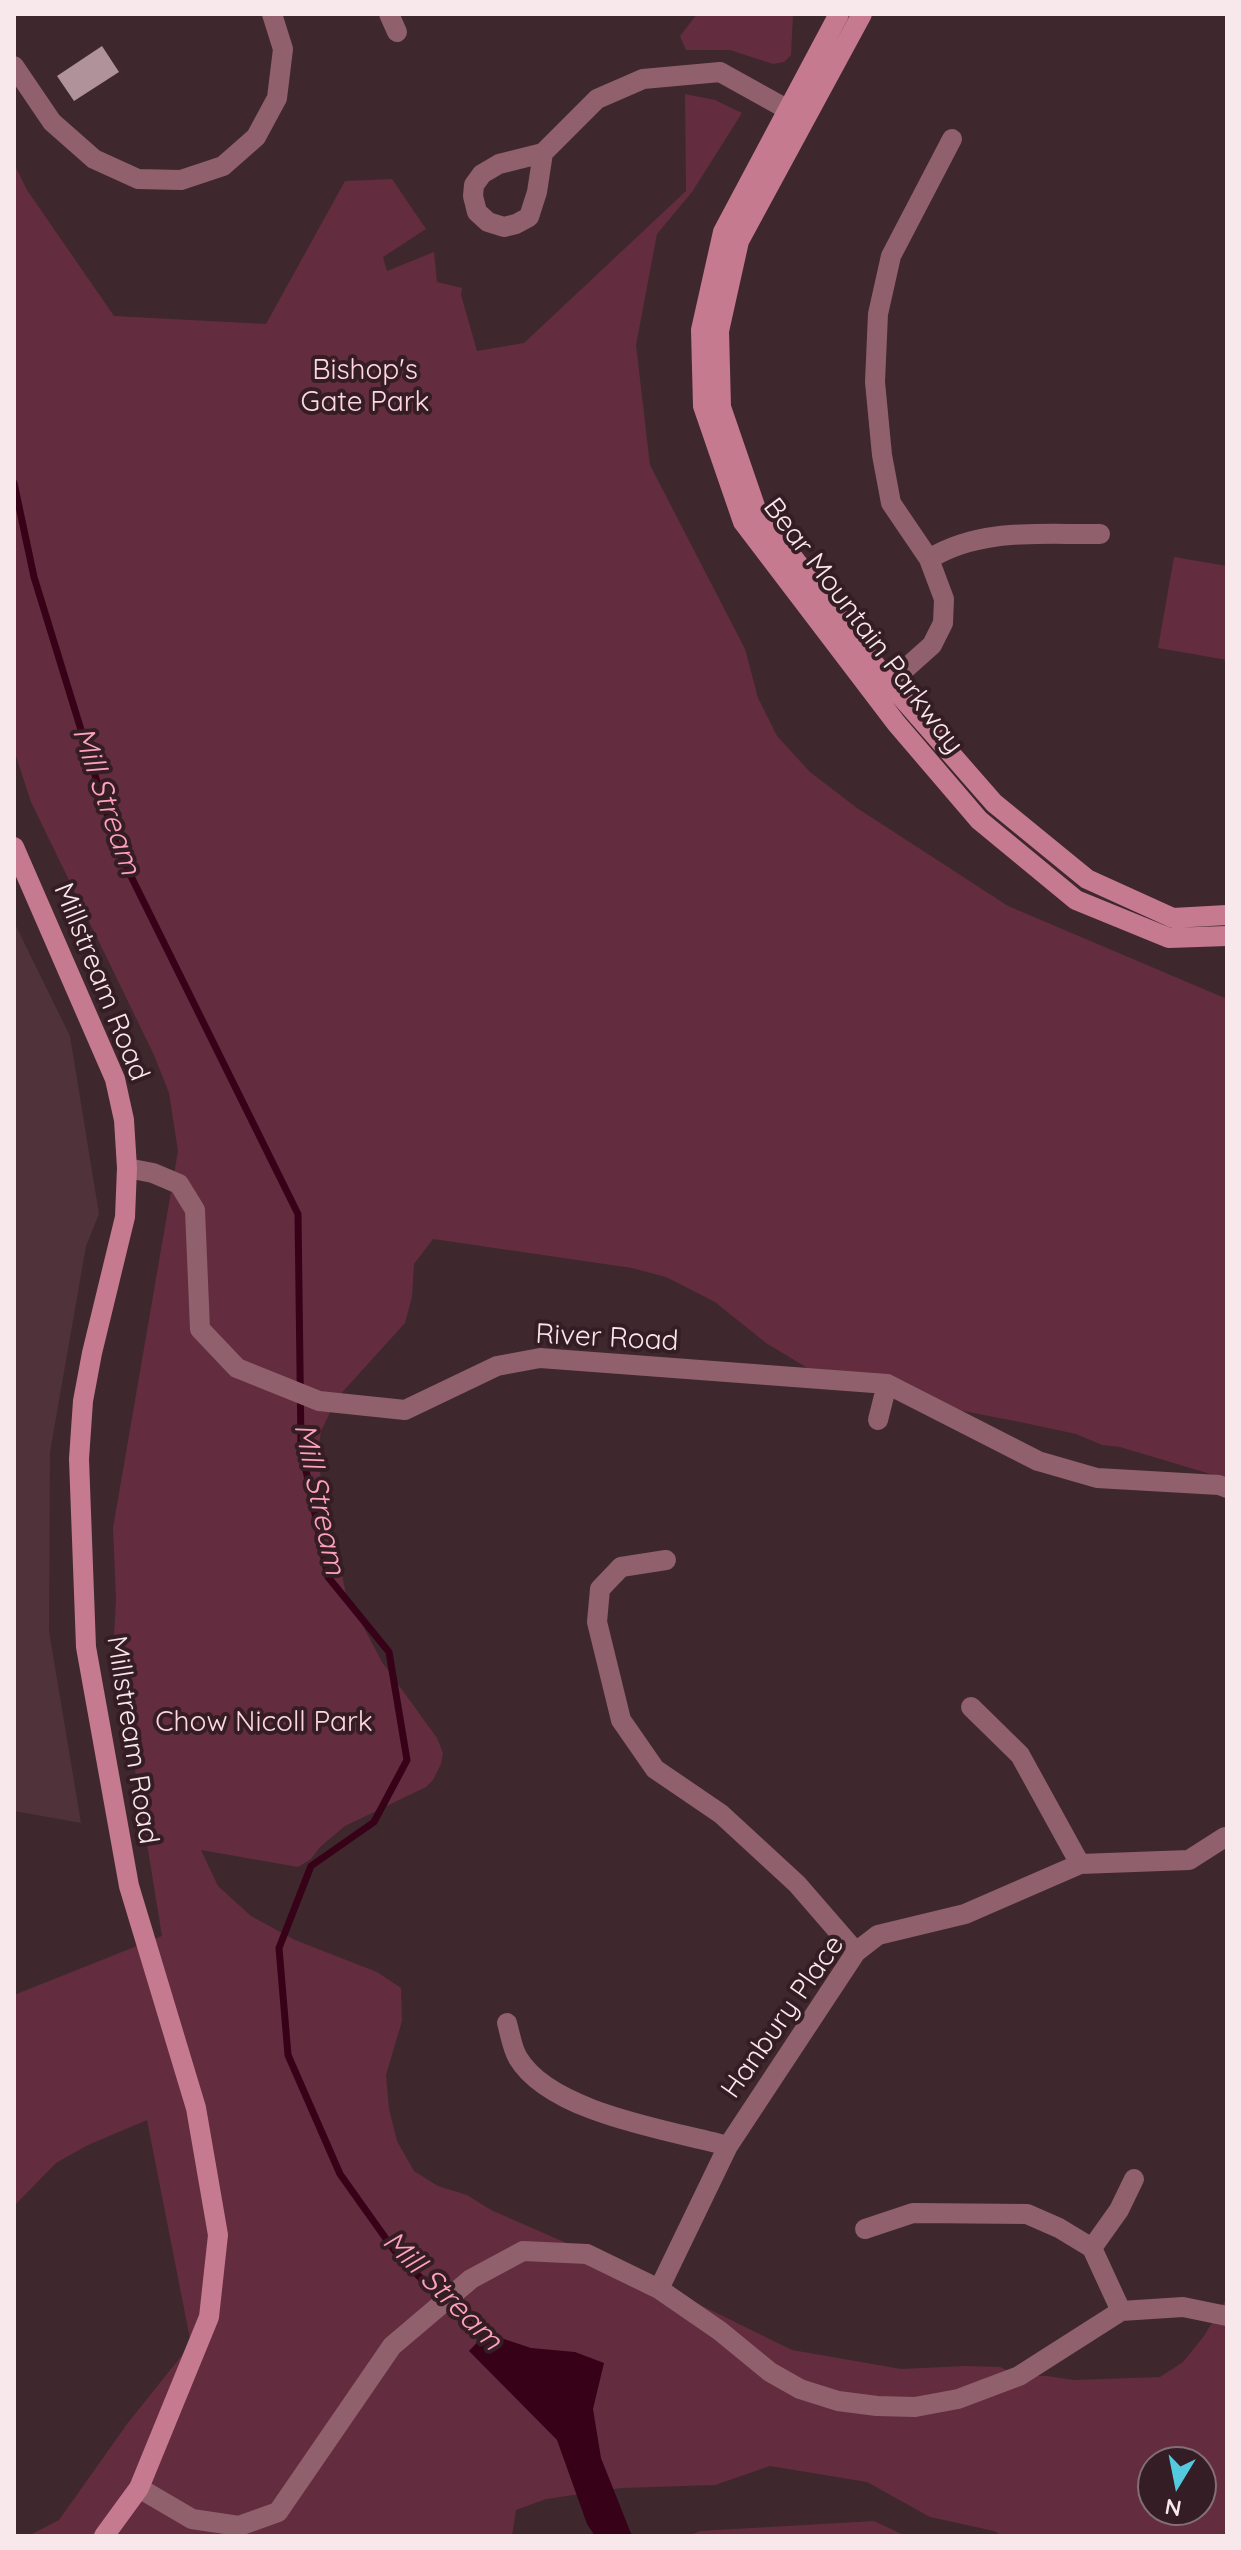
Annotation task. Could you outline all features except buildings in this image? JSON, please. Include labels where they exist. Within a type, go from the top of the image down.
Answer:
[{"type":"street","points":[[14,66],[52,122],[94,159],[138,179],[181,180],[223,166],[256,137],[277,98],[279,86],[283,49],[272,14]]},
{"type":"street","name":"Bear Mountain Parkway","points":[[839,14],[739,241],[719,331],[721,407],[756,509],[979,820],[1076,900],[1169,938],[1227,936]]},
{"type":"street","name":"Bear Mountain Parkway","points":[[796,114],[862,14]]},
{"type":"street","points":[[543,153],[597,99],[643,79],[720,72],[796,114]]},
{"type":"street","points":[[883,690],[932,645],[943,623],[944,599],[929,559],[891,503],[882,455],[875,382],[877,327],[891,256],[952,139]]},
{"type":"street","points":[[929,559],[959,543],[1000,535],[1100,534]]},
{"type":"street","name":"Bear Mountain Parkway","points":[[883,690],[994,803],[1087,879],[1173,918],[1227,915]]},
{"type":"street","name":"Millstream Road","points":[[14,847],[115,1079],[124,1120],[127,1168],[125,1217],[83,1401],[79,1459],[86,1647],[129,1886],[196,2108],[218,2235],[209,2317],[139,2488],[104,2536]]},
{"type":"street","name":"River Road","points":[[127,1168],[153,1173],[179,1184],[195,1210],[200,1329],[237,1368],[319,1401],[405,1410],[497,1366],[540,1358],[887,1384],[1038,1461],[1097,1478],[1227,1488]]},
{"type":"street","points":[[878,1420],[887,1384]]},
{"type":"street","points":[[666,1560],[621,1567],[600,1589],[597,1622],[621,1720],[655,1769],[732,1824],[797,1884],[856,1952]]},
{"type":"street","points":[[971,1707],[1020,1755],[1080,1864]]},
{"type":"street","name":"Hanbury Place","points":[[659,2289],[728,2146],[856,1952],[878,1935],[965,1914],[1080,1864],[1189,1860],[1225,1837]]},
{"type":"street","points":[[507,2023],[517,2057],[541,2085],[594,2111],[728,2146]]},
{"type":"street","points":[[1092,2248],[1119,2210],[1134,2179]]},
{"type":"street","points":[[865,2229],[913,2213],[1027,2214],[1059,2228],[1092,2248],[1121,2311]]},
{"type":"street","points":[[139,2488],[192,2519],[239,2526],[278,2512],[392,2346],[421,2318],[471,2279],[523,2251],[587,2254],[659,2289],[720,2331],[770,2372],[800,2389],[838,2401],[915,2407],[958,2399],[1019,2376],[1121,2311],[1183,2307],[1227,2316]]},
{"type":"shaded area","points":[[14,922],[70,1036],[99,1214],[86,1246],[50,1452],[49,1631],[81,1823],[14,1811]]},
{"type":"shaded area","points":[[486,2333],[531,2348],[575,2352],[604,2363],[593,2409],[601,2458],[632,2536],[595,2536],[587,2524],[557,2440],[469,2351]]},
{"type":"green space","points":[[697,14],[793,14],[791,55],[784,62],[773,64],[730,50],[686,50],[680,36]]},
{"type":"green space","points":[[685,94],[715,100],[742,113],[692,192],[657,234],[636,345],[650,465],[745,649],[758,698],[777,736],[810,772],[857,808],[1008,906],[1227,999],[1227,1479],[1120,1447],[1102,1445],[1076,1434],[917,1402],[824,1378],[766,1343],[715,1302],[666,1277],[632,1268],[433,1239],[414,1264],[412,1297],[405,1323],[337,1398],[321,1431],[317,1458],[346,1594],[382,1662],[437,1738],[443,1753],[441,1764],[426,1787],[345,1826],[311,1859],[298,1867],[201,1850],[218,1886],[251,1916],[295,1940],[377,1972],[401,1988],[402,2021],[386,2075],[389,2109],[397,2141],[414,2171],[438,2186],[467,2195],[491,2210],[637,2274],[792,2350],[901,2369],[1000,2367],[1019,2376],[1074,2380],[1160,2377],[1183,2362],[1204,2336],[1227,2298],[1227,2536],[1003,2536],[994,2531],[930,2517],[867,2482],[770,2466],[715,2485],[621,2488],[546,2499],[516,2510],[512,2536],[21,2536],[32,2534],[59,2520],[127,2424],[191,2344],[147,2120],[88,2145],[56,2163],[14,2206],[14,1995],[162,1936],[129,1733],[122,1709],[114,1638],[113,1528],[178,1151],[169,1093],[154,1055],[31,802],[14,750],[14,164],[27,190],[114,316],[266,324],[345,181],[392,179],[426,229],[383,257],[387,271],[434,252],[437,282],[462,288],[461,295],[477,351],[524,343],[686,191]]},
{"type":"green space","points":[[1174,557],[1227,566],[1227,660],[1158,648]]},
{"type":"green space","points":[[874,2521],[906,2536],[688,2536],[700,2531]]},
{"type":"waterway","name":"Mill Stream","points":[[14,483],[34,577],[118,850],[298,1214],[301,1446],[328,1577],[389,1652],[407,1760],[374,1822],[311,1866],[279,1948],[288,2055],[340,2174],[394,2250],[431,2289],[489,2341]]},
{"type":"park label","name":"Bishop's Gate Park","points":[[365,387]]},
{"type":"park label","name":"Chow Nicoll Park","points":[[264,1723]]}]
